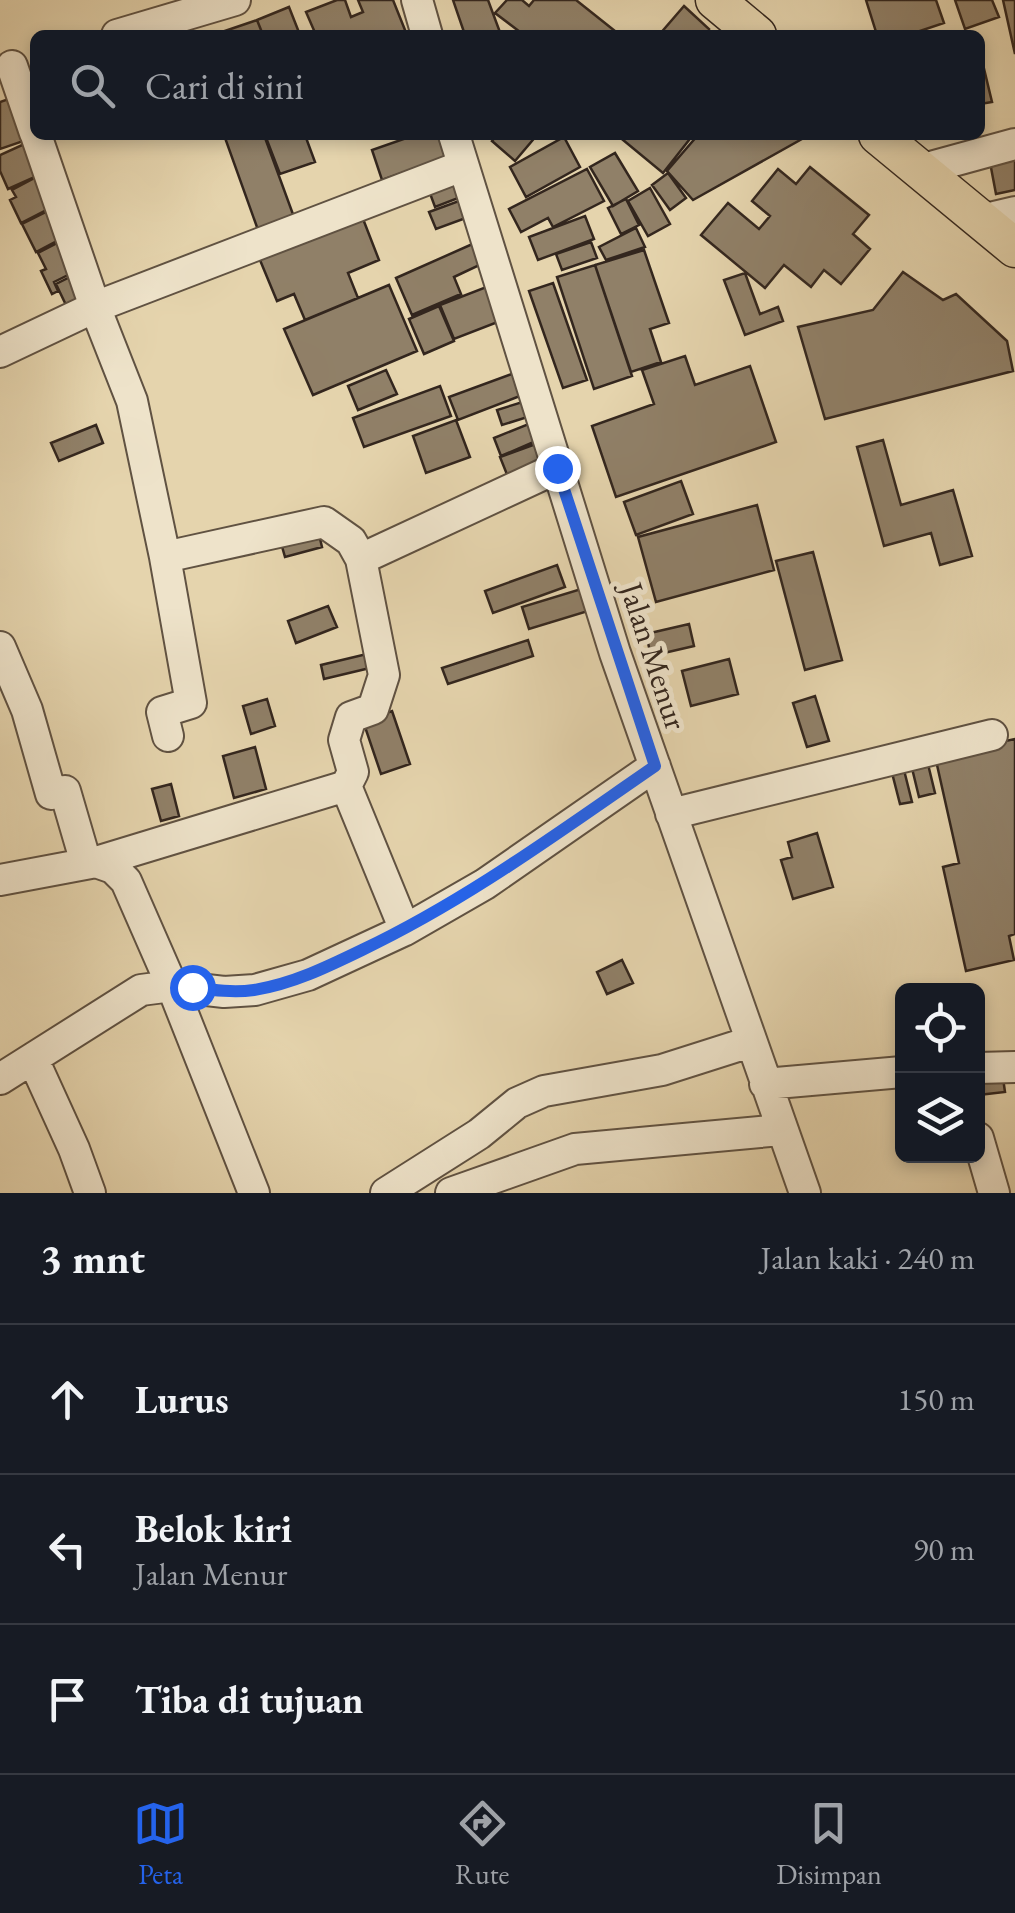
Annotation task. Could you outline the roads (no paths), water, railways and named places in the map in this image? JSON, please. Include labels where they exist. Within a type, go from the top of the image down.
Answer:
[{"type":"main road","points":[[715,0],[751,30]]},
{"type":"main road","points":[[884,140],[920,170],[998,216],[1015,248]]},
{"type":"street","points":[[134,30],[235,0]]},
{"type":"street","points":[[417,0],[426,30]]},
{"type":"street","points":[[16,65],[30,116]]},
{"type":"street","points":[[37,140],[132,401],[166,557],[191,703],[162,712],[168,736]]},
{"type":"street","name":"Jalan Menur","points":[[455,140],[655,766],[805,1193]]},
{"type":"street","points":[[920,170],[1015,144]]},
{"type":"street","points":[[0,352],[95,307],[462,166]]},
{"type":"street","points":[[360,559],[557,468]]},
{"type":"street","points":[[0,880],[91,863],[346,786],[353,772],[344,740],[351,717],[373,710],[384,675],[360,559],[350,541],[324,522],[166,557]]},
{"type":"street","points":[[0,646],[26,710],[52,794],[64,792],[91,863]]},
{"type":"street","points":[[671,814],[992,735]]},
{"type":"street","points":[[0,1079],[141,990],[172,986],[224,992],[255,990],[308,976],[405,930],[485,884],[655,766]]},
{"type":"street","points":[[346,786],[405,930]]},
{"type":"street","points":[[91,863],[113,868],[126,881],[254,1193]]},
{"type":"street","points":[[386,1193],[479,1134],[516,1103],[544,1091],[662,1070],[750,1042]]},
{"type":"street","points":[[32,1059],[90,1193]]},
{"type":"street","points":[[985,1068],[1015,1067]]},
{"type":"street","points":[[765,1084],[895,1073]]},
{"type":"street","points":[[451,1193],[521,1180],[575,1148],[781,1130]]},
{"type":"street","points":[[985,1162],[994,1193]]}]
